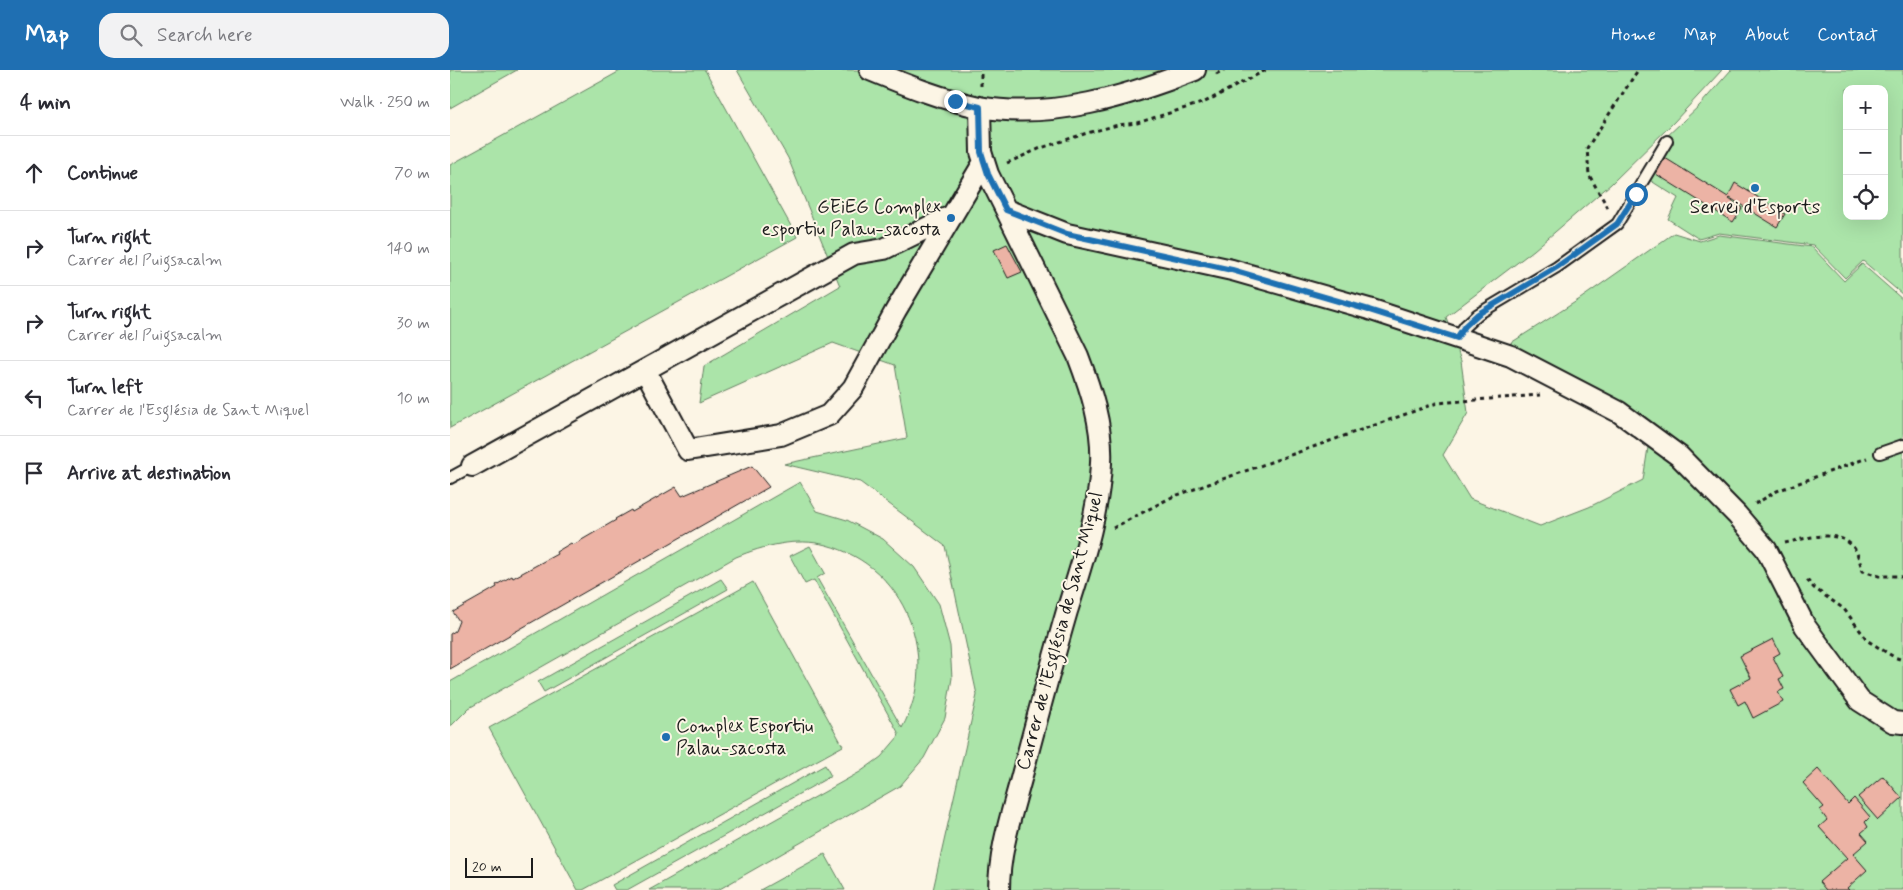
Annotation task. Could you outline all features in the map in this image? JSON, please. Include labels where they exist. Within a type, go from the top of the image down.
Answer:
[{"type":"street","points":[[870,70],[913,88],[980,107],[1042,110],[1090,103],[1150,87],[1196,70]]},
{"type":"street","name":"Carrer de l'Església de Sant Miquel","points":[[980,107],[980,139],[986,168],[1078,356],[1095,408],[1102,461],[1088,542],[1044,690],[1002,848],[999,890]]},
{"type":"street","points":[[645,370],[688,450],[781,436],[829,415],[853,388],[951,216],[986,168]]},
{"type":"street","points":[[1006,210],[1067,234],[1232,270],[1457,338],[1511,356],[1619,412],[1679,456],[1737,514],[1766,549],[1805,626],[1860,702],[1893,722],[1903,723]]},
{"type":"street","points":[[472,466],[854,254],[884,249],[951,216]]},
{"type":"lane","points":[[1457,338],[1465,326],[1478,314],[1557,267],[1617,224],[1667,141]]},
{"type":"lane","points":[[1880,453],[1903,445]]},
{"type":"lane","points":[[450,478],[472,466]]},
{"type":"path","points":[[986,168],[1041,148],[1118,125],[1137,123],[1205,102],[1266,70]]},
{"type":"path","points":[[1617,224],[1589,175],[1587,148],[1638,70]]},
{"type":"path","points":[[1088,542],[1172,497],[1437,403],[1542,395]]},
{"type":"path","points":[[1737,514],[1777,491],[1880,453]]},
{"type":"path","points":[[1766,549],[1786,542],[1811,537],[1837,536],[1854,548],[1863,571],[1879,576],[1900,576],[1903,578]]},
{"type":"path","points":[[1802,574],[1814,588],[1844,610],[1868,641],[1894,657],[1903,660]]},
{"type":"green space","points":[[450,70],[517,70],[450,108]]},
{"type":"green space","points":[[622,70],[705,70],[797,237],[450,428],[450,165]]},
{"type":"green space","points":[[737,70],[1722,70],[1674,122],[1611,184],[1534,250],[1446,317],[1461,361],[1468,413],[1443,455],[1470,499],[1540,526],[1589,507],[1643,480],[1651,428],[1582,380],[1506,346],[1580,299],[1674,233],[1700,241],[1719,235],[1812,247],[1844,281],[1862,264],[1903,300],[1903,890],[933,890],[977,695],[945,546],[860,482],[784,464],[907,438],[895,365],[833,343],[699,403],[704,366],[840,286],[788,158]]},
{"type":"green space","name":"Servei d'Esports","points":[[1731,70],[1903,70],[1903,295],[1863,261],[1845,278],[1813,245],[1719,233],[1699,239],[1668,219],[1678,198],[1648,179],[1664,139],[1700,105]]},
{"type":"green space","points":[[800,482],[817,511],[847,520],[883,539],[914,567],[939,604],[950,646],[952,678],[945,718],[924,758],[900,786],[718,890],[649,890],[860,772],[881,757],[898,737],[899,734],[814,580],[805,584],[790,556],[810,546],[825,573],[817,578],[902,728],[913,701],[918,672],[916,644],[909,618],[895,593],[877,572],[854,556],[826,545],[792,542],[757,549],[736,557],[469,708],[450,727],[450,682]]},
{"type":"green space","points":[[721,579],[728,589],[544,692],[538,682]]},
{"type":"green space","name":"Complex Esportiu Palau-sacosta","points":[[753,582],[843,746],[583,890],[578,890],[489,728]]},
{"type":"green space","points":[[825,765],[831,776],[627,890],[615,890],[612,885]]},
{"type":"green space","points":[[825,854],[845,890],[760,890]]},
{"type":"building","points":[[1665,158],[1728,197],[1735,183],[1785,214],[1777,227],[1730,198],[1742,208],[1733,222],[1656,174]]},
{"type":"building","points":[[1007,244],[1022,272],[1008,278],[994,250]]},
{"type":"building","points":[[752,466],[769,487],[450,669],[450,634],[455,631],[459,621],[453,612],[497,587],[496,585],[512,576],[513,578],[557,554],[556,552],[571,543],[573,545],[615,519],[631,510],[632,512],[676,487],[682,496]]},
{"type":"building","points":[[1773,639],[1780,653],[1773,657],[1783,677],[1779,679],[1784,689],[1778,692],[1783,702],[1753,718],[1745,701],[1738,705],[1730,689],[1751,678],[1740,656]]},
{"type":"building","points":[[1818,769],[1848,804],[1854,798],[1870,817],[1865,822],[1868,827],[1861,833],[1868,841],[1853,854],[1867,870],[1847,888],[1849,890],[1826,890],[1819,882],[1847,858],[1819,827],[1827,820],[1820,810],[1824,807],[1803,783]]},
{"type":"building","points":[[1883,776],[1902,798],[1878,820],[1858,797]]},
{"type":"place","name":"Servei d'Esports","points":[[1755,188]]},
{"type":"place","name":"GEiEG Complex esportiu Palau-sacosta","points":[[951,218]]},
{"type":"place","name":"Complex Esportiu Palau-sacosta","points":[[666,737]]},
{"type":"route","points":[[955,101],[980,107],[981,152],[988,174],[1006,210],[1067,234],[1232,270],[1457,338],[1465,326],[1478,314],[1557,267],[1617,224],[1636,194]]}]
